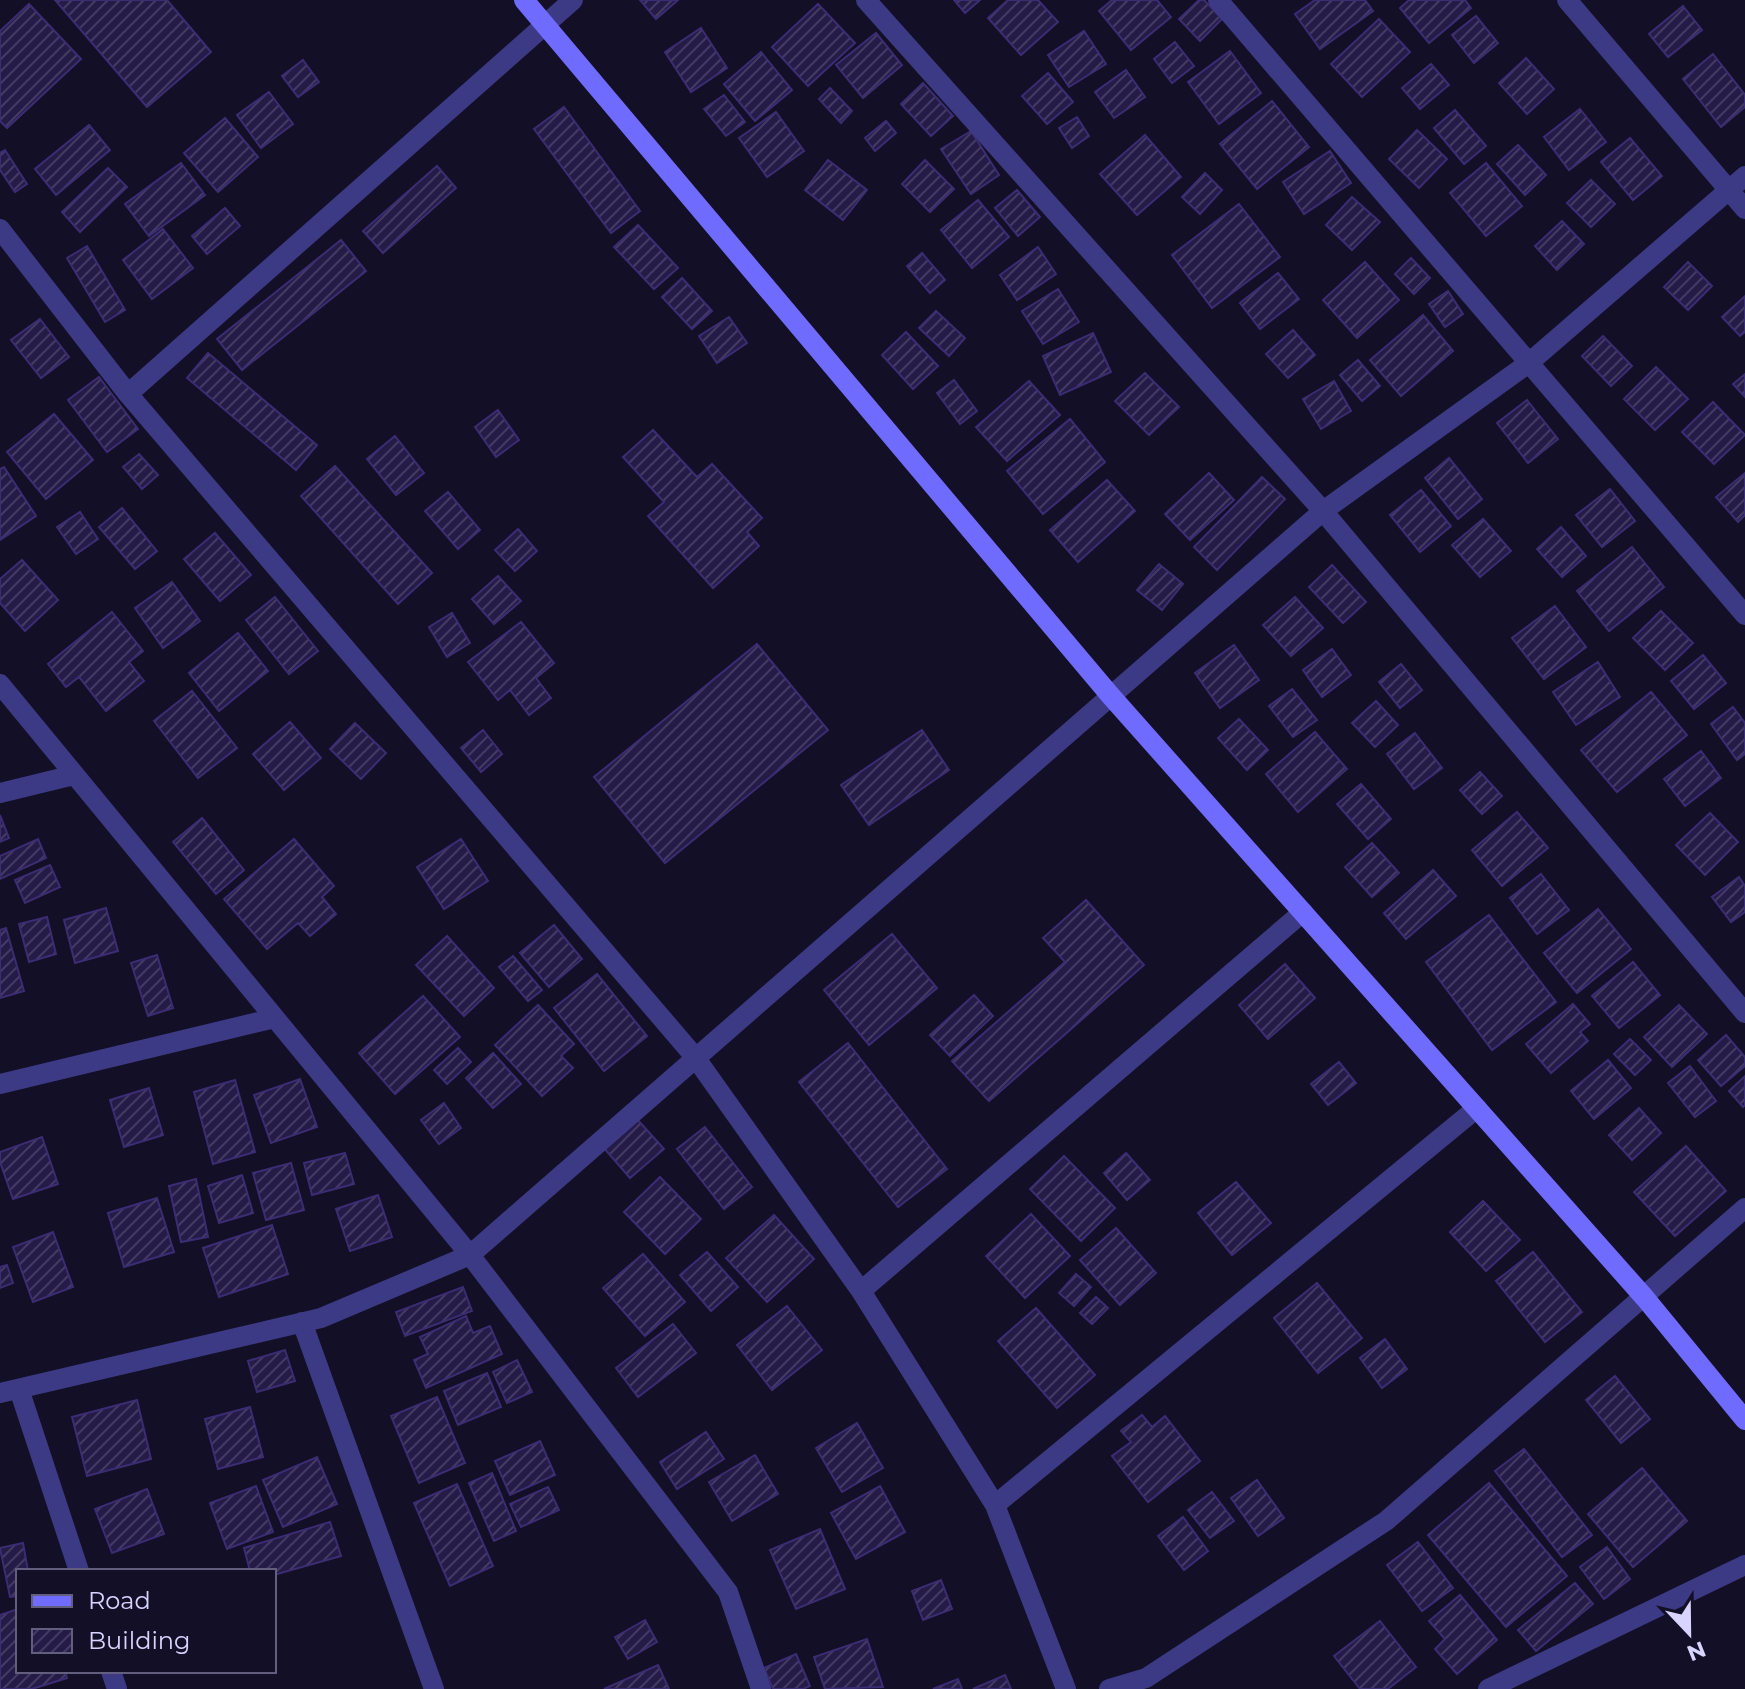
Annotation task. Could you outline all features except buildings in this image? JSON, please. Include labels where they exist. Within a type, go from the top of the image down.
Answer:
[{"type":"main road","points":[[524,0],[1110,695],[1645,1298],[1745,1420]]},
{"type":"street","points":[[128,394],[573,0]]},
{"type":"street","points":[[866,0],[1323,511],[1745,1013]]},
{"type":"street","points":[[1218,0],[1745,615]]},
{"type":"street","points":[[1567,0],[1745,209]]},
{"type":"street","points":[[78,1569],[10,1391],[321,1318],[470,1255],[1323,511],[1530,362],[1745,176]]},
{"type":"street","points":[[0,229],[128,394],[695,1057],[861,1291],[995,1505],[1071,1689]]},
{"type":"street","points":[[0,684],[470,1255],[728,1592],[761,1689]]},
{"type":"street","points":[[0,793],[74,775]]},
{"type":"street","points":[[861,1291],[1303,912]]},
{"type":"street","points":[[0,1084],[275,1018]]},
{"type":"street","points":[[995,1505],[1477,1108]]},
{"type":"street","points":[[1109,1689],[1146,1678],[1386,1521],[1745,1208]]},
{"type":"street","points":[[302,1322],[434,1689]]},
{"type":"street","points":[[1488,1689],[1745,1565]]}]
